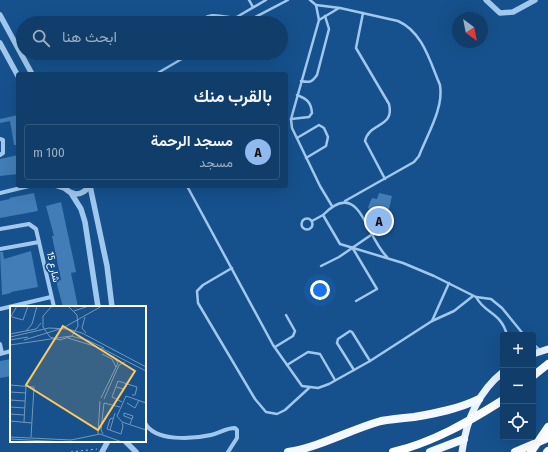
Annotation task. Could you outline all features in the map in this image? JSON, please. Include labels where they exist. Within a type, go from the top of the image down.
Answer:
[{"type":"highway","points":[[536,374],[548,364]]},
{"type":"highway","points":[[288,452],[321,443],[350,431],[382,421],[447,411],[465,406],[479,399]]},
{"type":"highway","points":[[394,452],[427,442],[451,432],[500,402]]},
{"type":"highway","points":[[531,452],[548,427]]},
{"type":"highway","points":[[515,452],[548,438]]},
{"type":"highway","points":[[430,452],[464,439]]},
{"type":"main road","points":[[536,353],[548,348]]},
{"type":"main road","points":[[462,452],[464,439],[472,413],[479,399],[500,375]]},
{"type":"street","points":[[486,0],[500,13],[513,12],[535,0]]},
{"type":"street","points":[[0,15],[16,44]]},
{"type":"street","points":[[0,43],[16,72]]},
{"type":"street","points":[[24,60],[31,72]]},
{"type":"street","points":[[0,139],[3,140],[3,153],[0,155]]},
{"type":"street","points":[[0,193],[21,188]]},
{"type":"street","points":[[64,188],[71,193],[81,209],[85,222],[98,306]]},
{"type":"street","points":[[71,193],[80,194],[88,188]]},
{"type":"street","points":[[90,188],[107,266],[112,306]]},
{"type":"street","name":"شارع 15","points":[[0,229],[29,224],[36,229],[54,306]]},
{"type":"street","name":"شارع 15","points":[[0,249],[39,242]]},
{"type":"street","name":"شارع 15","points":[[13,306],[51,297]]},
{"type":"street","name":"شارع 15","points":[[0,309],[10,307]]},
{"type":"street","points":[[0,344],[1,353]]},
{"type":"street","points":[[146,424],[154,433],[164,437],[212,435],[228,428],[235,428],[237,430],[237,438],[228,452]]},
{"type":"street","points":[[126,442],[136,452]]},
{"type":"lane","points":[[249,0],[253,7]]},
{"type":"lane","points":[[238,16],[266,0]]},
{"type":"lane","points":[[257,16],[288,0]]},
{"type":"lane","points":[[310,0],[316,5],[340,8],[398,21],[416,33],[440,85],[441,91],[438,107],[419,156],[408,166],[345,201],[332,206],[323,215],[312,221],[309,219],[303,220],[303,228],[306,230],[312,227],[312,221]]},
{"type":"lane","points":[[316,5],[319,20],[291,119],[292,128],[306,158],[332,206]]},
{"type":"lane","points":[[319,20],[340,8]]},
{"type":"lane","points":[[363,13],[356,48],[389,104],[391,113],[388,120],[369,133],[365,141],[384,179]]},
{"type":"lane","points":[[208,16],[218,16]]},
{"type":"lane","points":[[302,81],[308,83],[313,81],[317,75],[329,29],[325,16]]},
{"type":"lane","points":[[159,72],[180,60]]},
{"type":"lane","points":[[291,119],[308,117],[312,113],[312,105],[306,99],[297,95]]},
{"type":"lane","points":[[297,138],[319,125],[324,128],[328,137],[326,146],[306,158]]},
{"type":"lane","points":[[188,188],[275,347],[297,382],[302,386],[318,388],[335,380],[370,361],[432,321],[454,311],[475,296]]},
{"type":"lane","points":[[345,201],[353,204],[357,208],[380,250],[387,257]]},
{"type":"lane","points":[[323,215],[340,244],[352,246],[387,257],[449,283],[475,296],[488,298],[496,303],[521,332]]},
{"type":"lane","points":[[321,266],[371,235]]},
{"type":"lane","points":[[352,246],[377,289],[356,301]]},
{"type":"lane","points":[[232,268],[203,285],[197,291],[198,303],[255,399],[266,412],[277,414],[285,410],[310,388]]},
{"type":"lane","points":[[432,321],[449,283]]},
{"type":"lane","points":[[475,296],[482,306],[498,317],[506,332]]},
{"type":"lane","points":[[275,347],[293,336],[295,331],[286,315]]},
{"type":"lane","points":[[354,370],[337,343],[338,339],[350,331],[370,361]]},
{"type":"lane","points":[[536,347],[540,351]]},
{"type":"lane","points":[[286,365],[308,352],[320,354],[335,380]]},
{"type":"path","points":[[71,452],[104,450]]},
{"type":"building","points":[[16,115],[16,145],[14,145],[10,121],[0,123],[0,119]]},
{"type":"building","points":[[16,155],[16,174],[0,176],[0,159]]},
{"type":"building","points":[[34,193],[38,211],[0,218],[0,201]]},
{"type":"building","points":[[379,193],[392,196],[389,209],[386,209],[381,232],[378,232],[368,207],[372,198],[377,199]]},
{"type":"building","points":[[61,202],[76,272],[71,273],[78,306],[63,306],[56,281],[61,280],[52,236],[54,236],[46,206]]},
{"type":"building","points":[[31,251],[38,287],[2,295],[0,252],[3,252],[4,259]]},
{"type":"building","points":[[10,359],[10,376],[0,378],[0,361]]},
{"type":"place","name":"مسجد الرحمة","points":[[379,221]]}]
